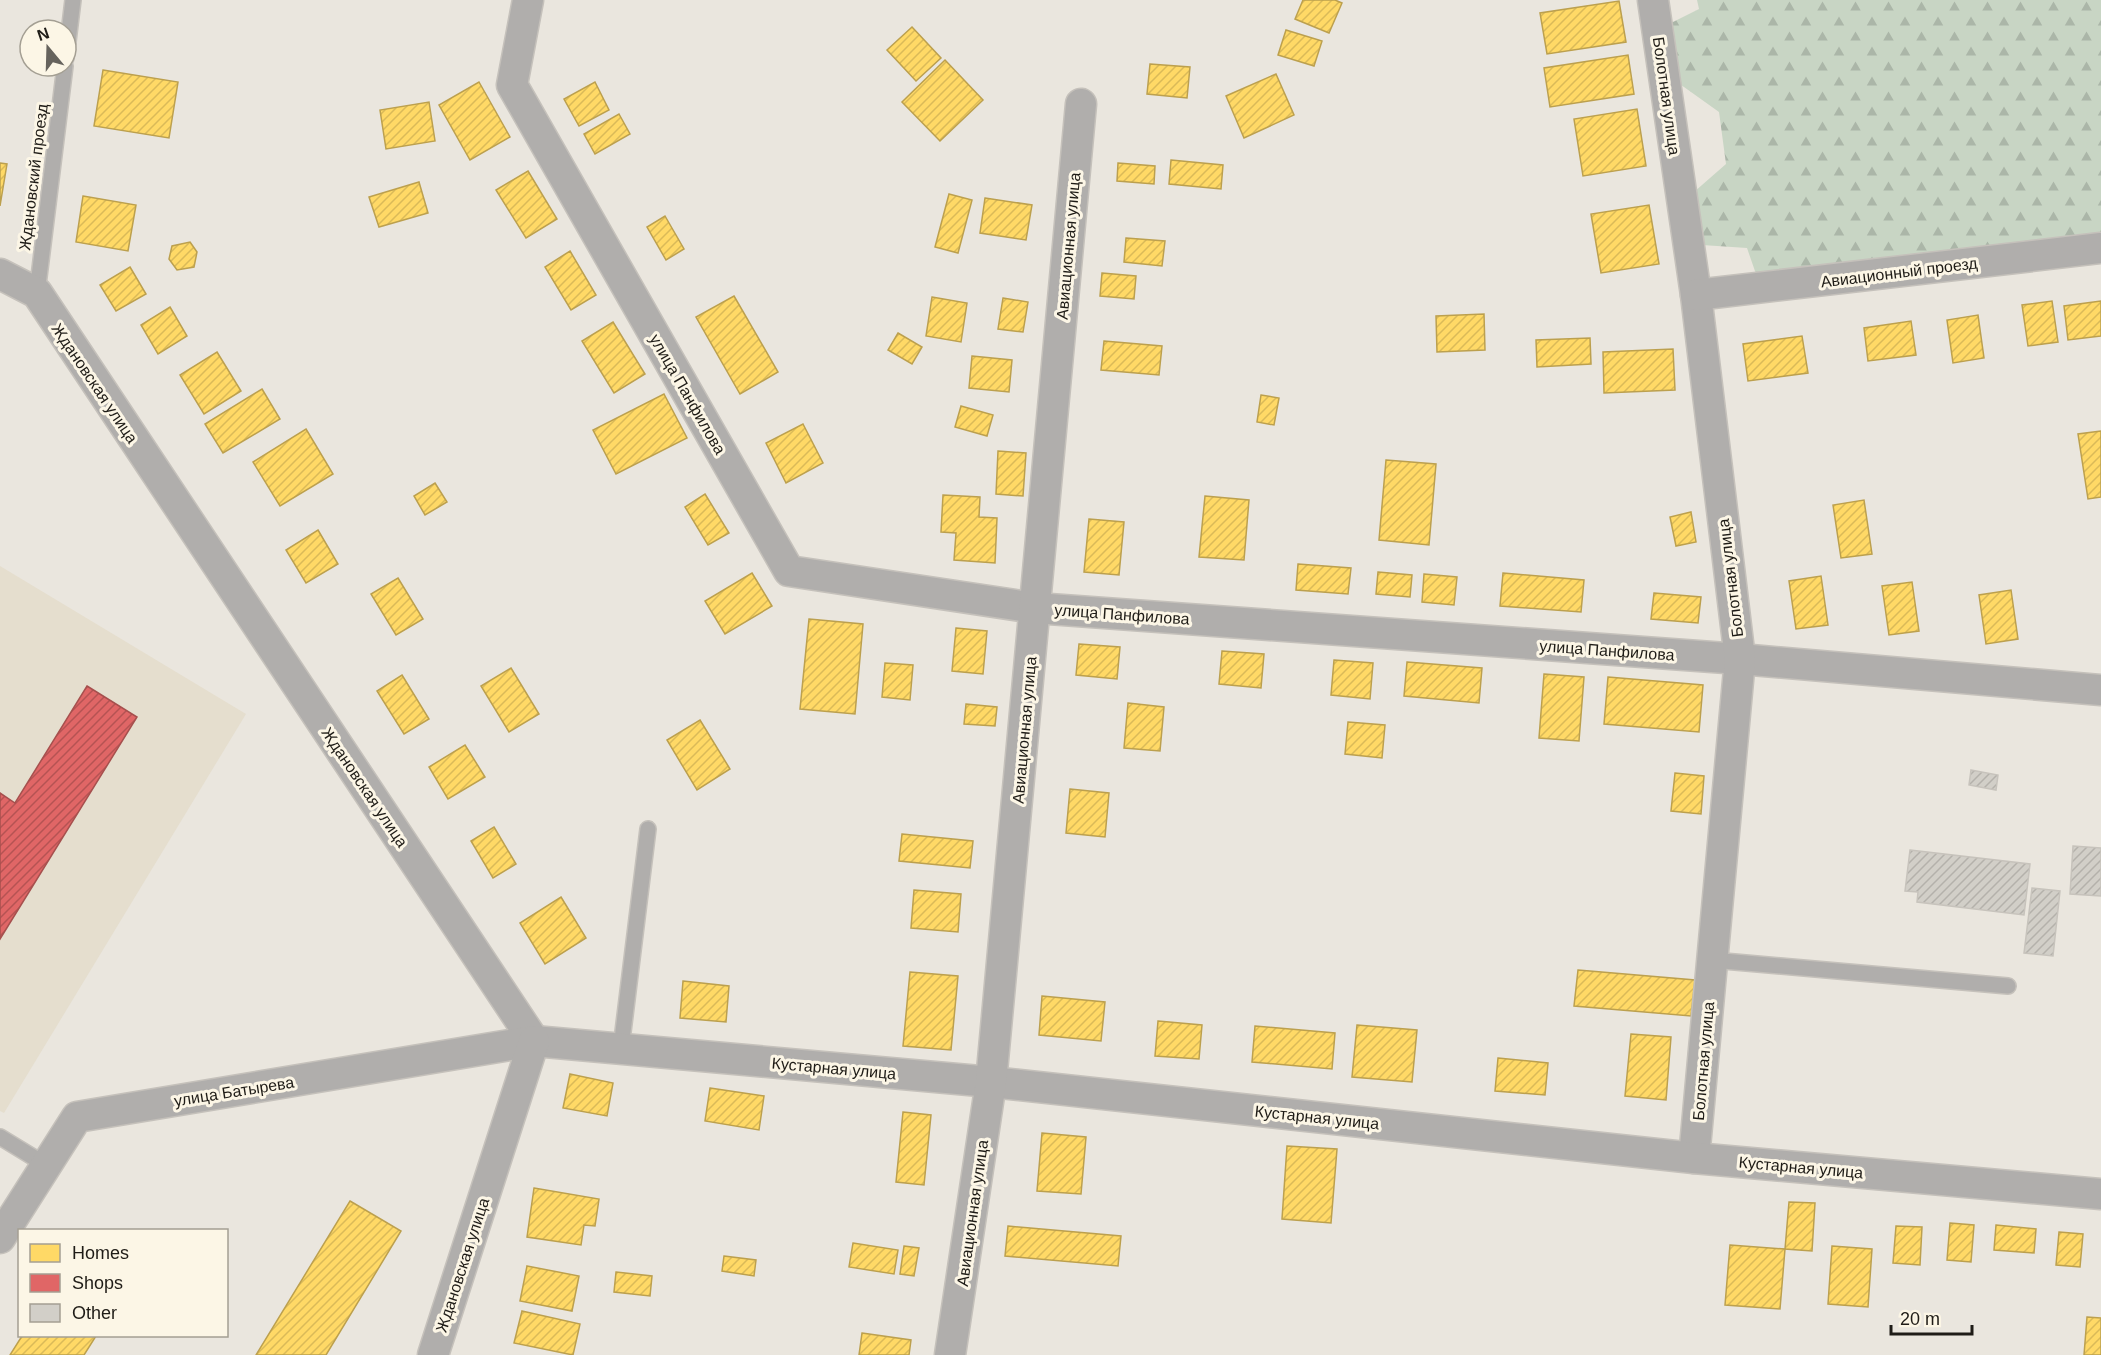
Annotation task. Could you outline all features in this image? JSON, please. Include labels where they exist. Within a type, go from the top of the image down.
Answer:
[{"type":"street","name":"улица Панфилова","points":[[528,0],[512,85],[789,571],[1035,608],[1740,659],[2101,690]]},
{"type":"street","name":"Болотная улица","points":[[1653,0],[1696,296],[1740,659],[1694,1158]]},
{"type":"street","name":"Авиационная улица","points":[[950,1355],[991,1082],[1082,104]]},
{"type":"street","name":"Авиационный проезд","points":[[1696,296],[2101,248]]},
{"type":"street","name":"Ждановская улица","points":[[0,274],[37,293],[534,1041],[433,1355]]},
{"type":"street","name":"Кустарная улица","points":[[534,1041],[991,1082],[1694,1158],[2101,1194]]},
{"type":"street","name":"улица Батырева","points":[[0,1238],[77,1117],[534,1041]]},
{"type":"lane","points":[[71,18],[73,0]]},
{"type":"lane","name":"Ждановский проезд","points":[[37,293],[64,78]]},
{"type":"lane","points":[[621,1048],[648,829]]},
{"type":"lane","points":[[1712,960],[2008,986]]},
{"type":"lane","points":[[0,1137],[46,1165]]},
{"type":"shaded area","points":[[0,566],[246,714],[4,1113],[0,1111]]},
{"type":"green space","points":[[1697,0],[2101,0],[2101,240],[1756,274],[1747,248],[1702,245],[1694,192],[1726,164],[1719,112],[1677,82],[1667,25],[1699,9]]},
{"type":"building: Homes","points":[[1303,0],[1335,0],[1342,3],[1329,33],[1295,19]]},
{"type":"building: Homes","points":[[1619,1],[1626,42],[1547,54],[1540,13]]},
{"type":"building: Homes","points":[[912,27],[941,58],[916,81],[887,50]]},
{"type":"building: Homes","points":[[1286,30],[1322,41],[1314,66],[1278,55]]},
{"type":"building: Homes","points":[[1628,55],[1634,94],[1550,107],[1544,68]]},
{"type":"building: Homes","points":[[945,60],[983,100],[940,141],[902,102]]},
{"type":"building: Homes","points":[[1150,64],[1190,67],[1187,98],[1147,94]]},
{"type":"building: Homes","points":[[103,70],[178,82],[169,138],[94,126]]},
{"type":"building: Homes","points":[[1276,74],[1294,115],[1244,138],[1226,96]]},
{"type":"building: Homes","points":[[479,82],[510,137],[470,160],[439,105]]},
{"type":"building: Homes","points":[[595,82],[609,110],[579,126],[564,99]]},
{"type":"building: Homes","points":[[429,102],[435,141],[386,149],[380,110]]},
{"type":"building: Homes","points":[[1637,109],[1646,166],[1583,176],[1574,119]]},
{"type":"building: Homes","points":[[619,114],[630,134],[595,154],[584,134]]},
{"type":"building: Homes","points":[[1171,160],[1223,165],[1221,189],[1169,184]]},
{"type":"building: Homes","points":[[0,163],[7,164],[0,206]]},
{"type":"building: Homes","points":[[1118,163],[1155,166],[1154,184],[1117,181]]},
{"type":"building: Homes","points":[[528,171],[557,219],[526,238],[496,190]]},
{"type":"building: Homes","points":[[419,182],[428,213],[379,227],[369,197]]},
{"type":"building: Homes","points":[[949,194],[972,200],[958,253],[935,247]]},
{"type":"building: Homes","points":[[83,196],[136,205],[128,251],[76,242]]},
{"type":"building: Homes","points":[[985,198],[1032,205],[1026,240],[980,233]]},
{"type":"building: Homes","points":[[1649,205],[1659,264],[1601,273],[1591,214]]},
{"type":"building: Homes","points":[[665,216],[684,249],[666,260],[647,227]]},
{"type":"building: Homes","points":[[1126,238],[1165,241],[1162,266],[1124,262]]},
{"type":"building: Homes","points":[[190,242],[197,252],[194,267],[177,270],[169,259],[172,246]]},
{"type":"building: Homes","points":[[570,251],[596,295],[571,310],[545,267]]},
{"type":"building: Homes","points":[[130,267],[146,294],[116,311],[100,285]]},
{"type":"building: Homes","points":[[1102,273],[1136,276],[1134,299],[1100,296]]},
{"type":"building: Homes","points":[[734,296],[778,372],[740,394],[696,317]]},
{"type":"building: Homes","points":[[932,297],[967,303],[961,342],[926,336]]},
{"type":"building: Homes","points":[[1003,298],[1028,302],[1023,332],[998,329]]},
{"type":"building: Homes","points":[[2052,301],[2058,342],[2028,346],[2022,305]]},
{"type":"building: Homes","points":[[2101,301],[2101,336],[2068,340],[2064,306]]},
{"type":"building: Homes","points":[[170,307],[187,336],[158,354],[141,325]]},
{"type":"building: Homes","points":[[1484,314],[1485,350],[1437,352],[1436,316]]},
{"type":"building: Homes","points":[[1978,315],[1984,358],[1953,363],[1947,320]]},
{"type":"building: Homes","points":[[1911,321],[1916,355],[1868,361],[1864,328]]},
{"type":"building: Homes","points":[[613,322],[645,374],[614,393],[582,341]]},
{"type":"building: Homes","points":[[898,333],[922,347],[912,364],[888,350]]},
{"type":"building: Homes","points":[[1802,336],[1808,373],[1748,381],[1743,344]]},
{"type":"building: Homes","points":[[1590,338],[1591,364],[1537,367],[1536,340]]},
{"type":"building: Homes","points":[[1104,341],[1162,346],[1159,375],[1101,370]]},
{"type":"building: Homes","points":[[1673,349],[1675,390],[1604,393],[1603,352]]},
{"type":"building: Homes","points":[[217,352],[241,391],[204,414],[180,375]]},
{"type":"building: Homes","points":[[972,356],[1012,360],[1009,392],[969,388]]},
{"type":"building: Homes","points":[[262,389],[280,419],[223,453],[205,424]]},
{"type":"building: Homes","points":[[664,394],[687,438],[616,474],[593,430]]},
{"type":"building: Homes","points":[[1261,395],[1279,398],[1274,425],[1257,422]]},
{"type":"building: Homes","points":[[961,406],[993,415],[987,436],[955,427]]},
{"type":"building: Homes","points":[[803,424],[823,463],[786,483],[766,443]]},
{"type":"building: Homes","points":[[306,429],[333,474],[280,506],[253,462]]},
{"type":"building: Homes","points":[[2101,431],[2101,497],[2088,499],[2078,434]]},
{"type":"building: Homes","points":[[998,451],[1026,453],[1023,496],[996,494]]},
{"type":"building: Homes","points":[[1386,460],[1436,464],[1429,545],[1379,540]]},
{"type":"building: Homes","points":[[435,483],[447,502],[425,515],[414,496]]},
{"type":"building: Homes","points":[[705,494],[729,533],[708,545],[685,507]]},
{"type":"building: Homes","points":[[943,495],[980,497],[979,517],[997,518],[995,563],[954,560],[956,533],[941,532]]},
{"type":"building: Homes","points":[[1205,496],[1249,500],[1244,560],[1199,557]]},
{"type":"building: Homes","points":[[1864,500],[1872,554],[1841,558],[1833,505]]},
{"type":"building: Homes","points":[[1691,512],[1696,542],[1676,546],[1670,517]]},
{"type":"building: Homes","points":[[1089,519],[1124,522],[1119,575],[1084,572]]},
{"type":"building: Homes","points":[[318,530],[338,564],[306,583],[286,550]]},
{"type":"building: Homes","points":[[1298,564],[1351,568],[1348,594],[1296,590]]},
{"type":"building: Homes","points":[[1378,572],[1412,575],[1410,597],[1376,594]]},
{"type":"building: Homes","points":[[752,573],[772,606],[725,634],[705,601]]},
{"type":"building: Homes","points":[[1503,573],[1584,580],[1581,612],[1500,606]]},
{"type":"building: Homes","points":[[1424,574],[1457,577],[1454,605],[1422,602]]},
{"type":"building: Homes","points":[[1821,576],[1828,625],[1796,629],[1789,581]]},
{"type":"building: Homes","points":[[398,578],[423,619],[396,635],[371,594]]},
{"type":"building: Homes","points":[[1912,582],[1919,631],[1889,635],[1882,586]]},
{"type":"building: Homes","points":[[2011,590],[2018,639],[1986,644],[1979,595]]},
{"type":"building: Homes","points":[[1654,593],[1701,597],[1698,623],[1651,619]]},
{"type":"building: Homes","points":[[809,619],[863,624],[855,714],[800,709]]},
{"type":"building: Homes","points":[[956,628],[987,631],[983,674],[952,671]]},
{"type":"building: Homes","points":[[1079,644],[1120,647],[1117,679],[1076,675]]},
{"type":"building: Homes","points":[[1222,651],[1264,654],[1261,688],[1219,684]]},
{"type":"building: Homes","points":[[1334,660],[1373,663],[1370,699],[1331,695]]},
{"type":"building: Homes","points":[[1407,662],[1482,668],[1479,703],[1404,696]]},
{"type":"building: Homes","points":[[885,663],[913,665],[910,700],[882,697]]},
{"type":"building: Homes","points":[[511,668],[539,714],[509,732],[481,686]]},
{"type":"building: Homes","points":[[1544,674],[1584,677],[1579,741],[1539,738]]},
{"type":"building: Homes","points":[[402,675],[429,719],[404,734],[377,691]]},
{"type":"building: Homes","points":[[1608,677],[1703,685],[1699,732],[1604,724]]},
{"type":"building: Homes","points":[[1128,703],[1164,707],[1160,751],[1124,748]]},
{"type":"building: Homes","points":[[966,704],[997,707],[995,726],[964,724]]},
{"type":"building: Homes","points":[[700,720],[730,769],[697,790],[667,740]]},
{"type":"building: Homes","points":[[1348,722],[1385,725],[1382,758],[1345,754]]},
{"type":"building: Homes","points":[[465,745],[485,777],[448,799],[429,767]]},
{"type":"building: Homes","points":[[1675,773],[1704,776],[1701,814],[1671,811]]},
{"type":"building: Homes","points":[[1070,789],[1109,793],[1105,837],[1066,833]]},
{"type":"building: Homes","points":[[494,827],[516,864],[493,878],[471,841]]},
{"type":"building: Homes","points":[[902,834],[973,841],[970,868],[899,861]]},
{"type":"building: Homes","points":[[914,890],[961,894],[958,932],[911,928]]},
{"type":"building: Homes","points":[[561,897],[586,938],[545,964],[520,923]]},
{"type":"building: Homes","points":[[1578,970],[1695,980],[1691,1016],[1574,1006]]},
{"type":"building: Homes","points":[[910,972],[958,976],[951,1050],[903,1046]]},
{"type":"building: Homes","points":[[683,981],[729,986],[726,1022],[680,1018]]},
{"type":"building: Homes","points":[[1042,996],[1105,1002],[1101,1041],[1039,1035]]},
{"type":"building: Homes","points":[[1158,1021],[1202,1025],[1199,1059],[1155,1056]]},
{"type":"building: Homes","points":[[1357,1025],[1417,1030],[1412,1082],[1352,1077]]},
{"type":"building: Homes","points":[[1255,1026],[1335,1033],[1332,1069],[1252,1062]]},
{"type":"building: Homes","points":[[1631,1034],[1671,1037],[1666,1100],[1625,1096]]},
{"type":"building: Homes","points":[[1498,1058],[1548,1063],[1545,1095],[1495,1091]]},
{"type":"building: Homes","points":[[570,1074],[613,1083],[607,1116],[563,1108]]},
{"type":"building: Homes","points":[[710,1088],[764,1096],[759,1130],[705,1121]]},
{"type":"building: Homes","points":[[903,1112],[931,1115],[924,1185],[896,1182]]},
{"type":"building: Homes","points":[[1042,1133],[1086,1137],[1081,1194],[1037,1191]]},
{"type":"building: Homes","points":[[1287,1146],[1337,1149],[1331,1223],[1282,1219]]},
{"type":"building: Homes","points":[[534,1188],[599,1199],[595,1226],[584,1225],[581,1245],[527,1237]]},
{"type":"building: Homes","points":[[350,1201],[401,1231],[326,1355],[256,1355]]},
{"type":"building: Homes","points":[[1789,1202],[1815,1203],[1812,1251],[1785,1249]]},
{"type":"building: Homes","points":[[1950,1223],[1974,1225],[1971,1262],[1947,1260]]},
{"type":"building: Homes","points":[[1996,1225],[2036,1229],[2034,1253],[1994,1250]]},
{"type":"building: Homes","points":[[1008,1226],[1121,1236],[1118,1266],[1005,1256]]},
{"type":"building: Homes","points":[[1896,1226],[1922,1227],[1920,1265],[1893,1263]]},
{"type":"building: Homes","points":[[2059,1232],[2083,1234],[2080,1267],[2056,1265]]},
{"type":"building: Homes","points":[[853,1243],[898,1250],[894,1274],[849,1267]]},
{"type":"building: Homes","points":[[1730,1245],[1785,1249],[1780,1309],[1725,1305]]},
{"type":"building: Homes","points":[[904,1246],[919,1248],[914,1276],[900,1274]]},
{"type":"building: Homes","points":[[1832,1246],[1872,1249],[1868,1307],[1828,1304]]},
{"type":"building: Homes","points":[[724,1256],[756,1260],[754,1276],[722,1271]]},
{"type":"building: Homes","points":[[527,1266],[579,1276],[572,1311],[520,1301]]},
{"type":"building: Homes","points":[[616,1272],[652,1276],[650,1296],[614,1292]]},
{"type":"building: Homes","points":[[522,1311],[580,1324],[573,1355],[514,1343]]},
{"type":"building: Homes","points":[[2087,1317],[2101,1318],[2101,1355],[2084,1355]]},
{"type":"building: Homes","points":[[862,1333],[911,1340],[909,1355],[859,1355]]},
{"type":"building: Homes","points":[[21,1337],[95,1337],[84,1355],[10,1355]]},
{"type":"building: Shops","points":[[87,686],[137,717],[0,939],[0,793],[15,803]]},
{"type":"building: Other","points":[[1971,770],[1998,775],[1996,790],[1969,785]]},
{"type":"building: Other","points":[[2073,846],[2101,848],[2101,896],[2070,894]]},
{"type":"building: Other","points":[[1910,850],[2030,864],[2024,915],[1917,902],[1918,892],[1905,891]]},
{"type":"building: Other","points":[[2032,888],[2060,891],[2053,956],[2024,953]]}]
